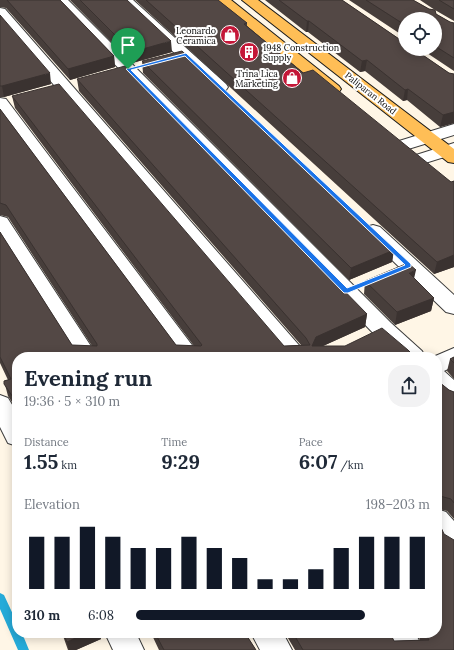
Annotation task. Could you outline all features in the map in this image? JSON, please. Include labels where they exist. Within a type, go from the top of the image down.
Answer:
[{"type":"main road","name":"Paliparan Road","points":[[222,0],[342,96]]},
{"type":"main road","name":"Paliparan Road","points":[[249,0],[428,137],[451,152]]},
{"type":"main road","points":[[400,142],[438,172]]},
{"type":"street","points":[[60,0],[383,329],[408,352]]},
{"type":"street","points":[[125,0],[186,54],[232,98]]},
{"type":"street","points":[[0,12],[292,352]]},
{"type":"street","points":[[164,60],[186,54]]},
{"type":"street","points":[[4,104],[186,352]]},
{"type":"street","points":[[400,142],[428,137],[454,129]]},
{"type":"street","points":[[422,159],[451,152]]},
{"type":"street","points":[[0,222],[84,352]]},
{"type":"street","points":[[363,222],[409,265],[445,285],[454,307]]},
{"type":"street","points":[[388,274],[409,265]]},
{"type":"street","points":[[346,291],[367,282]]},
{"type":"street","points":[[363,338],[383,329]]},
{"type":"street","points":[[442,362],[454,356]]},
{"type":"street","points":[[442,383],[454,395]]},
{"type":"street","points":[[0,404],[12,427]]},
{"type":"street","points":[[442,526],[454,540]]},
{"type":"street","points":[[123,638],[129,650]]},
{"type":"street","points":[[269,638],[277,650]]},
{"type":"street","points":[[401,638],[409,650]]},
{"type":"building","points":[[7,0],[60,0],[114,56],[68,69]]},
{"type":"building","points":[[80,0],[127,0],[171,41],[132,52]]},
{"type":"building","points":[[146,0],[218,0],[247,23],[244,24],[303,73],[313,70],[451,182],[454,181],[454,255],[437,262]]},
{"type":"building","points":[[279,0],[342,0],[398,38],[398,56],[424,56],[449,73],[454,74],[454,112],[443,115],[408,89],[405,90],[367,60],[362,61]]},
{"type":"building","points":[[366,0],[413,0],[429,9],[435,10],[436,12],[398,12],[398,21]]},
{"type":"building","points":[[439,0],[454,0],[454,9]]},
{"type":"building","points":[[0,15],[50,73],[0,86]]},
{"type":"building","points":[[442,17],[454,23],[454,58],[442,50]]},
{"type":"building","points":[[182,51],[394,250],[351,268],[142,61]]},
{"type":"building","points":[[125,66],[367,314],[316,337],[312,346],[345,346],[382,328],[410,352],[12,352],[12,396],[4,384],[4,381],[11,379],[0,357],[0,232],[72,345],[97,346],[97,344],[6,205],[0,203],[0,109],[176,345],[202,345],[12,96],[59,84],[284,346],[310,345],[306,338],[77,79]]},
{"type":"building","points":[[408,263],[416,270],[409,273],[434,298],[397,312],[365,281]]},
{"type":"building","points":[[454,357],[454,363],[450,359]]},
{"type":"building","points":[[442,384],[454,392],[454,503],[451,499],[442,497]]},
{"type":"building","points":[[442,530],[444,534],[454,540],[454,650],[303,650],[296,638],[392,638],[394,641],[429,640],[428,638],[442,638]]},
{"type":"building","points":[[65,638],[75,638],[67,642]]},
{"type":"building","points":[[158,638],[248,638],[256,650],[164,650]]},
{"type":"waterway","points":[[0,598],[12,624]]},
{"type":"waterway","points":[[18,638],[24,650]]},
{"type":"place","name":"Leonardo Ceramica","points":[[230,35]]},
{"type":"place","name":"1948 Construction Supply","points":[[249,52]]},
{"type":"place","name":"Trina Lica Marketing","points":[[292,78]]},
{"type":"route","points":[[186,54],[409,265],[346,291],[128,69],[186,54]]}]
